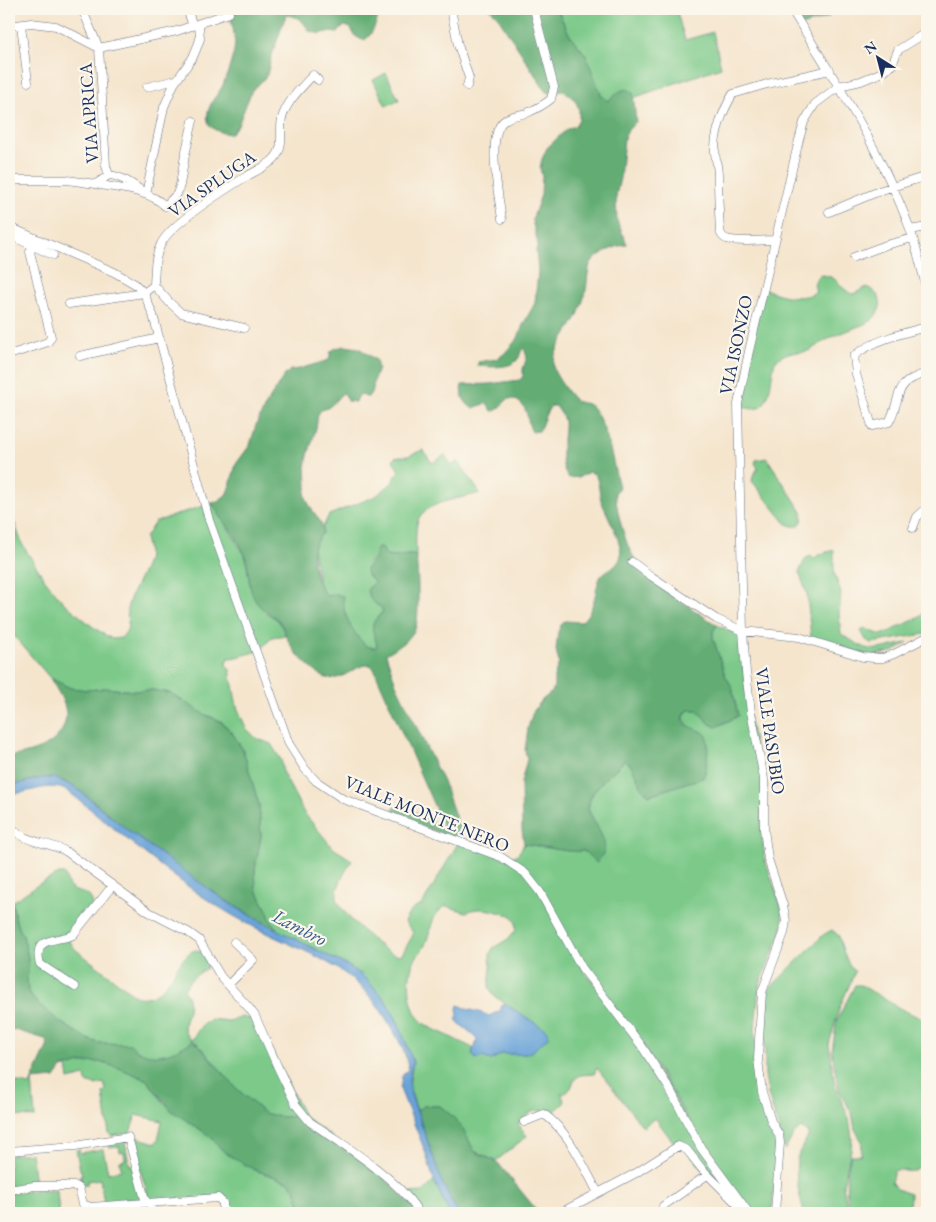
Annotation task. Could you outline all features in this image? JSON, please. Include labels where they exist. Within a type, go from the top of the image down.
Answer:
[{"type":"street","points":[[82,9],[99,48]]},
{"type":"street","points":[[146,194],[164,107],[176,80],[193,57],[200,39],[188,9]]},
{"type":"street","points":[[451,9],[457,39],[469,78],[468,86]]},
{"type":"street","points":[[502,218],[497,201],[494,139],[499,126],[505,120],[544,104],[553,95],[554,87],[534,9]]},
{"type":"street","points":[[791,9],[840,86],[893,187],[913,238],[927,291]]},
{"type":"street","points":[[9,26],[32,23],[56,26],[99,48],[196,25],[229,13]]},
{"type":"street","points":[[21,24],[28,82]]},
{"type":"street","points":[[840,86],[861,81],[885,71],[892,65],[898,50],[927,32]]},
{"type":"street","name":"VIA APRICA","points":[[99,48],[106,166],[109,175]]},
{"type":"street","points":[[775,240],[734,240],[725,239],[721,236],[717,194],[716,141],[721,121],[733,94],[767,84],[830,70]]},
{"type":"street","name":"VIA SPLUGA","points":[[154,285],[155,257],[164,239],[192,213],[276,157],[282,140],[280,128],[288,104],[316,74]]},
{"type":"street","points":[[147,87],[176,80]]},
{"type":"street","name":"VIA ISONZO","points":[[743,631],[738,404],[748,351],[804,122],[815,104],[840,86]]},
{"type":"street","points":[[96,184],[109,175],[114,176],[159,200],[165,206],[177,194],[193,121]]},
{"type":"street","points":[[829,212],[882,190],[927,176]]},
{"type":"street","points":[[9,180],[67,180],[146,194]]},
{"type":"street","points":[[9,227],[53,255]]},
{"type":"street","points":[[910,230],[927,227]]},
{"type":"street","points":[[9,235],[114,272],[135,284],[144,293]]},
{"type":"street","points":[[854,257],[886,244],[913,238]]},
{"type":"street","points":[[9,355],[50,340],[30,252],[37,245]]},
{"type":"street","points":[[69,304],[144,293],[154,285],[181,313],[244,328]]},
{"type":"street","name":"VIALE MONTE NERO","points":[[144,293],[150,305],[209,520],[289,744],[305,769],[316,781],[343,799],[501,857],[528,876],[540,892],[582,968],[640,1045],[669,1088],[701,1148],[748,1213]]},
{"type":"street","points":[[927,327],[889,338],[854,356],[856,374],[872,426],[889,422],[900,389],[910,380],[927,373]]},
{"type":"street","points":[[80,356],[160,340]]},
{"type":"street","points":[[913,528],[917,518],[927,508]]},
{"type":"street","points":[[632,562],[716,619],[743,631],[799,637],[854,654],[874,658],[883,658],[894,654],[927,637]]},
{"type":"street","name":"VIALE PASUBIO","points":[[743,631],[751,712],[764,779],[764,829],[768,860],[783,905],[786,921],[784,933],[762,992],[758,1059],[762,1092],[771,1121],[779,1135],[780,1143],[775,1213]]},
{"type":"street","points":[[9,825],[26,839],[58,847],[149,912],[188,932],[199,940],[221,977],[255,1016],[280,1072],[304,1116],[356,1154],[404,1193],[419,1213]]},
{"type":"street","points":[[75,987],[40,964],[39,948],[50,940],[73,935],[113,885]]},
{"type":"street","points":[[228,985],[253,960],[234,942]]},
{"type":"street","points":[[524,1122],[544,1114],[554,1121],[570,1141],[598,1193]]},
{"type":"street","points":[[9,1151],[76,1146],[128,1137],[152,1213]]},
{"type":"street","points":[[560,1213],[636,1173],[678,1146],[687,1150],[707,1175],[748,1213]]},
{"type":"street","points":[[663,1206],[707,1175]]},
{"type":"street","points":[[9,1190],[34,1186],[76,1186],[79,1188],[84,1206],[120,1209],[149,1203],[218,1198],[223,1203],[223,1213]]},
{"type":"green space","points":[[228,9],[306,9],[322,13],[329,12],[331,9],[379,9],[379,12],[372,32],[363,40],[355,36],[351,29],[346,26],[343,26],[338,33],[327,32],[320,34],[309,31],[300,20],[286,15],[267,75],[252,90],[238,125],[230,134],[216,130],[207,119],[213,100],[222,87],[229,69],[235,46]]},
{"type":"green space","points":[[490,9],[557,9],[569,34],[586,55],[601,95],[608,101],[623,90],[633,92],[636,122],[628,130],[624,139],[616,196],[617,221],[627,244],[608,250],[591,263],[586,290],[578,315],[558,349],[553,363],[554,370],[564,387],[576,401],[593,408],[603,426],[619,487],[615,493],[620,519],[633,556],[665,589],[717,625],[713,631],[713,638],[725,675],[732,687],[738,716],[716,727],[710,724],[697,710],[688,710],[684,716],[686,724],[706,735],[708,757],[703,778],[649,795],[645,792],[629,763],[625,760],[601,783],[593,792],[588,809],[605,847],[597,863],[584,851],[562,850],[524,844],[521,783],[527,759],[525,751],[528,728],[533,712],[542,700],[552,692],[554,686],[554,677],[559,663],[556,650],[558,632],[565,621],[581,622],[586,617],[592,607],[601,576],[616,565],[620,559],[620,546],[601,500],[595,474],[589,472],[579,477],[569,478],[565,472],[562,458],[564,421],[556,406],[552,406],[548,410],[539,431],[532,432],[525,409],[514,399],[507,400],[499,408],[492,411],[487,403],[473,408],[465,402],[461,392],[462,385],[520,380],[523,376],[527,357],[524,348],[515,362],[505,366],[478,366],[478,362],[496,359],[504,354],[518,338],[535,303],[538,271],[536,250],[538,244],[532,220],[541,195],[542,176],[540,168],[542,159],[547,148],[567,129],[575,126],[579,119],[579,109],[575,100],[564,91],[546,92],[496,14]]},
{"type":"green space","points":[[557,9],[676,9],[685,40],[713,32],[721,67],[633,98],[633,92],[629,90],[622,91],[608,101],[601,95],[586,55],[569,34]]},
{"type":"green space","points":[[791,9],[824,9],[829,14],[829,17],[801,26]]},
{"type":"green space","points":[[386,73],[399,100],[386,106],[373,80]]},
{"type":"green space","points":[[822,275],[836,280],[844,289],[853,294],[867,287],[877,294],[880,307],[875,316],[871,321],[833,337],[809,351],[789,353],[782,356],[775,361],[770,388],[764,404],[758,408],[749,408],[738,404],[764,288],[783,295],[797,297],[810,295],[816,292],[814,284],[817,277]]},
{"type":"green space","points":[[345,346],[359,348],[376,360],[378,369],[374,379],[373,390],[368,397],[360,394],[355,402],[347,401],[343,393],[331,406],[321,410],[318,414],[306,465],[307,485],[305,494],[323,529],[313,551],[315,573],[321,587],[328,596],[335,594],[343,596],[345,611],[353,629],[366,646],[375,648],[377,644],[373,626],[375,620],[383,611],[368,595],[367,590],[374,582],[367,575],[366,569],[374,559],[378,548],[382,547],[386,556],[416,556],[418,583],[417,623],[413,633],[406,640],[386,654],[396,684],[444,784],[459,827],[458,840],[390,814],[395,807],[422,815],[441,828],[443,826],[374,669],[372,666],[366,665],[342,676],[329,678],[322,676],[304,662],[290,644],[280,622],[259,606],[254,598],[245,555],[212,503],[217,502],[228,493],[236,464],[250,445],[256,425],[284,376],[290,370],[329,360],[331,351]]},
{"type":"green space","points":[[423,450],[432,463],[445,455],[452,466],[458,461],[480,493],[443,502],[426,510],[420,516],[417,524],[416,556],[394,557],[383,552],[375,556],[369,563],[374,582],[369,587],[376,605],[381,607],[383,611],[376,619],[375,638],[377,644],[375,648],[369,647],[363,644],[348,623],[343,602],[335,594],[328,596],[323,593],[319,585],[313,549],[322,534],[329,515],[376,496],[392,483],[399,471],[393,460],[395,457],[408,456]]},
{"type":"green space","points":[[767,458],[802,512],[802,521],[798,526],[791,526],[784,521],[752,481],[758,468],[755,463],[756,460]]},
{"type":"green space","points":[[9,493],[13,518],[22,544],[45,580],[63,602],[93,627],[112,639],[121,638],[127,629],[128,605],[147,561],[148,552],[145,538],[155,522],[212,503],[245,555],[250,586],[256,602],[268,614],[278,620],[286,635],[272,637],[260,651],[228,658],[226,664],[230,670],[237,707],[246,728],[256,738],[271,744],[281,760],[283,773],[304,813],[333,848],[352,860],[338,889],[337,899],[339,905],[369,937],[385,950],[398,955],[402,954],[413,935],[405,922],[409,913],[422,905],[461,838],[510,857],[517,854],[524,844],[562,850],[585,851],[597,863],[604,848],[601,835],[588,809],[590,800],[593,792],[625,760],[629,763],[645,792],[649,795],[703,778],[708,746],[707,736],[690,727],[684,717],[688,710],[697,710],[710,724],[716,727],[738,716],[732,687],[725,675],[713,638],[713,631],[717,625],[730,631],[740,632],[748,712],[762,780],[761,829],[765,860],[781,906],[783,921],[782,930],[759,987],[755,1028],[755,1059],[761,1101],[777,1140],[772,1213],[751,1213],[703,1148],[671,1089],[637,1037],[578,957],[565,933],[563,934],[582,968],[640,1045],[669,1088],[701,1148],[748,1212],[742,1209],[702,1169],[687,1150],[678,1146],[682,1139],[674,1143],[655,1118],[643,1127],[597,1068],[594,1074],[580,1075],[574,1080],[571,1088],[564,1094],[561,1093],[565,1102],[554,1112],[549,1114],[536,1111],[525,1117],[518,1124],[527,1136],[496,1161],[474,1151],[463,1129],[440,1106],[424,1106],[417,1110],[409,1086],[413,1062],[398,1022],[384,998],[362,975],[278,930],[270,920],[256,889],[255,869],[261,836],[259,805],[243,750],[231,731],[221,721],[202,713],[170,693],[153,690],[134,691],[106,688],[88,690],[70,688],[50,678],[9,630]],"holes":[[[446,906],[466,912],[478,909],[494,911],[511,915],[516,923],[516,930],[508,939],[493,948],[490,955],[489,987],[494,996],[548,1032],[548,1037],[531,1052],[524,1054],[502,1054],[491,1060],[482,1057],[477,1059],[472,1055],[473,1048],[429,1026],[416,1015],[410,990],[411,972],[414,961],[425,945],[434,918]]]},
{"type":"green space","points":[[834,550],[834,572],[841,593],[839,614],[841,634],[869,649],[908,643],[892,652],[871,656],[811,638],[807,594],[799,572],[806,558],[811,556],[815,558],[820,554]]},
{"type":"green space","points":[[927,609],[927,633],[925,634],[871,643],[866,640],[861,631],[864,628],[881,635],[884,634],[920,617]]},
{"type":"green space","points":[[50,678],[70,688],[88,690],[106,688],[134,691],[153,690],[170,693],[202,713],[221,722],[231,731],[243,750],[259,805],[261,836],[255,869],[256,889],[270,920],[278,930],[239,908],[201,883],[69,784],[55,778],[48,778],[35,779],[9,786],[9,764],[13,756],[47,745],[60,734],[64,726],[66,717],[65,707],[61,696]]},
{"type":"green space","points":[[59,874],[64,874],[72,889],[89,896],[93,905],[70,938],[71,943],[75,949],[137,997],[148,997],[157,993],[164,987],[187,955],[195,950],[204,954],[207,968],[190,980],[184,991],[189,1005],[184,1029],[187,1034],[192,1040],[201,1026],[211,1019],[229,1021],[242,1017],[257,1021],[304,1116],[281,1117],[264,1113],[236,1088],[197,1043],[171,1053],[153,1056],[111,1043],[99,1043],[87,1039],[60,1022],[34,1000],[28,992],[28,958],[23,935],[17,925],[12,902],[39,884]]},
{"type":"green space","points":[[9,901],[12,902],[17,925],[23,935],[28,958],[28,992],[34,1000],[60,1022],[87,1039],[99,1043],[130,1044],[144,1054],[160,1055],[176,1050],[192,1041],[197,1043],[236,1088],[264,1113],[281,1117],[304,1116],[380,1173],[419,1213],[303,1213],[295,1189],[289,1182],[255,1170],[224,1152],[210,1136],[172,1111],[147,1080],[119,1068],[99,1062],[82,1063],[62,1068],[55,1078],[32,1080],[48,1045],[45,1039],[9,1030]]},
{"type":"green space","points":[[832,930],[839,936],[849,964],[855,972],[839,1009],[829,1044],[835,1086],[849,1118],[852,1138],[843,1185],[848,1213],[804,1213],[796,1170],[799,1153],[809,1134],[801,1128],[793,1135],[785,1150],[768,1094],[765,1075],[765,1017],[768,990],[823,935]]},
{"type":"green space","points":[[855,985],[861,985],[901,1009],[927,1021],[927,1156],[916,1170],[910,1172],[894,1171],[891,1182],[897,1189],[910,1194],[909,1213],[851,1213],[847,1199],[846,1184],[849,1162],[851,1155],[861,1155],[862,1142],[855,1129],[852,1113],[839,1091],[832,1051],[837,1020]]},
{"type":"green space","points":[[99,1062],[120,1068],[147,1080],[164,1103],[210,1136],[224,1152],[255,1170],[289,1182],[295,1189],[303,1213],[226,1213],[226,1201],[221,1196],[152,1201],[149,1199],[131,1140],[133,1136],[155,1143],[158,1140],[162,1121],[136,1115],[130,1133],[112,1136],[109,1134],[103,1093],[106,1090],[104,1083],[95,1085],[86,1082],[85,1076],[69,1080],[67,1066]]},
{"type":"green space","points":[[32,1080],[35,1117],[9,1116],[9,1081],[30,1085]]},
{"type":"green space","points":[[424,1106],[440,1106],[454,1118],[463,1129],[474,1151],[498,1163],[539,1213],[458,1213],[442,1182],[417,1110]]},
{"type":"green space","points":[[125,1141],[129,1164],[132,1165],[138,1191],[142,1197],[139,1201],[104,1203],[100,1179],[87,1181],[87,1185],[82,1186],[80,1175],[82,1175],[76,1150],[79,1149],[80,1153],[103,1149],[108,1173],[121,1170],[120,1161],[125,1160],[124,1152],[120,1152],[119,1146],[109,1147],[108,1143]]},
{"type":"green space","points":[[31,1153],[35,1184],[9,1187],[9,1155]]},
{"type":"green space","points":[[434,1181],[449,1213],[419,1213],[404,1193],[423,1192]]},
{"type":"green space","points":[[35,1190],[57,1191],[59,1213],[9,1213],[9,1193]]},
{"type":"water","points":[[43,778],[55,778],[75,787],[129,831],[224,900],[348,966],[362,975],[384,998],[398,1022],[413,1062],[409,1079],[411,1095],[442,1182],[458,1213],[449,1213],[434,1181],[425,1151],[400,1089],[402,1076],[408,1069],[403,1049],[384,1016],[365,991],[333,966],[249,924],[200,895],[150,858],[69,792],[55,787],[47,787],[9,794],[9,786]]},
{"type":"water","points":[[505,1004],[545,1029],[548,1032],[548,1037],[531,1052],[524,1054],[502,1054],[491,1060],[482,1057],[477,1059],[472,1055],[477,1040],[456,1019],[458,1005],[489,1016],[501,1010],[501,1005]]},
{"type":"water label","name":"Lambro","points":[[300,927]]}]
